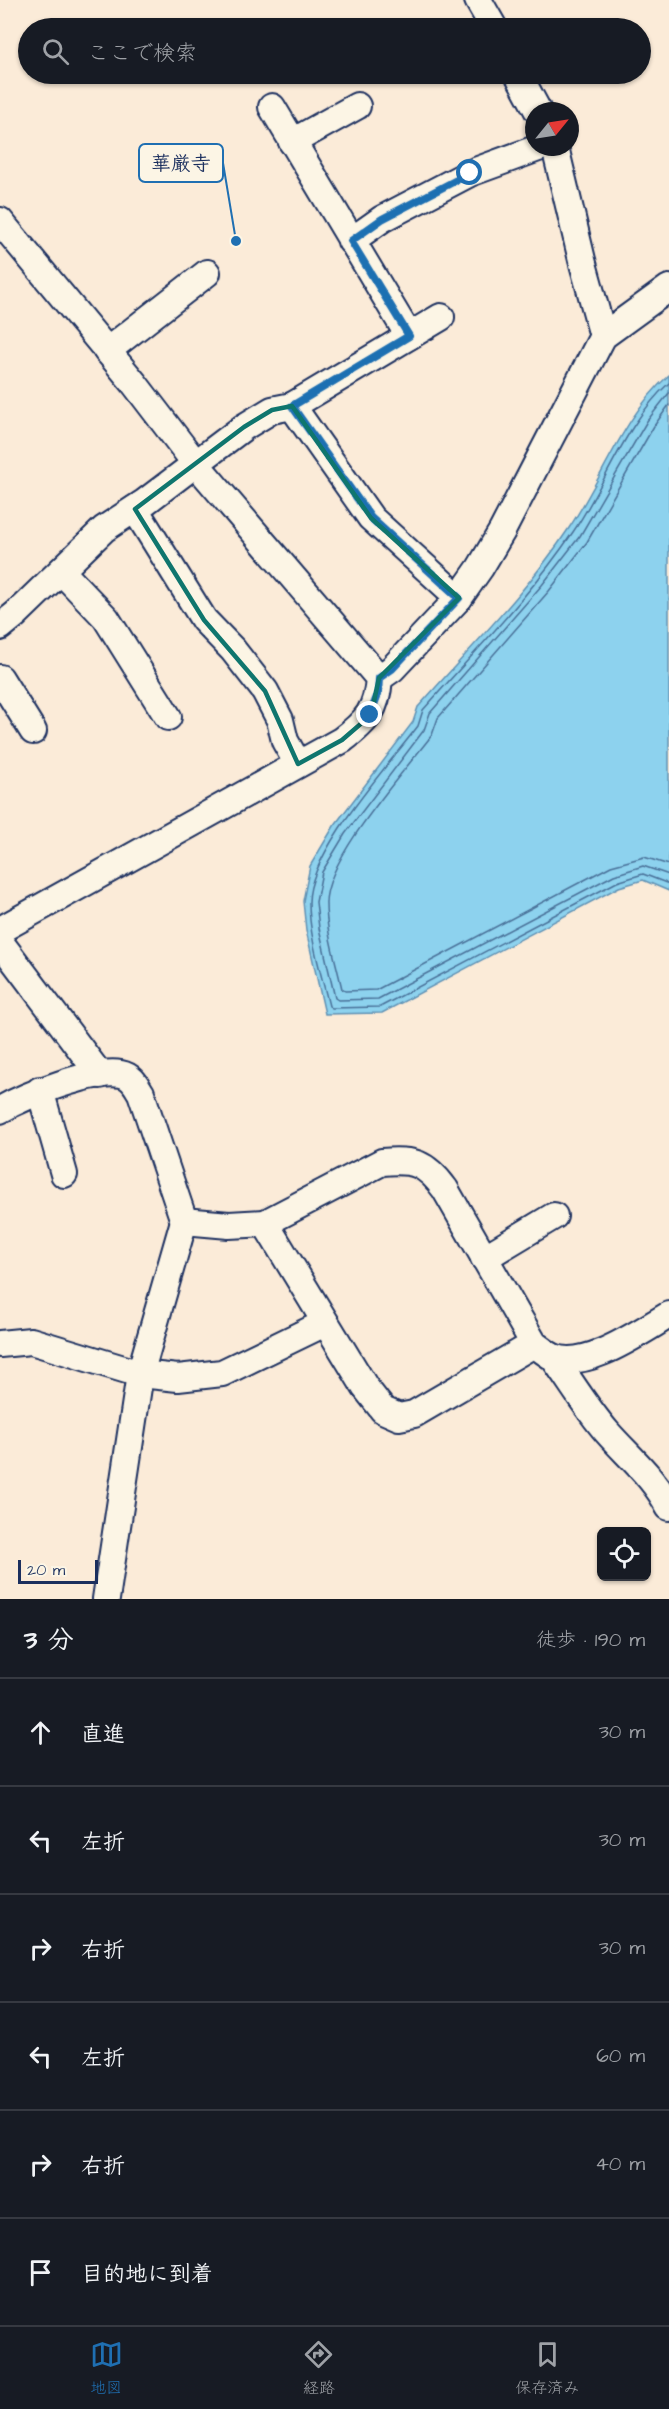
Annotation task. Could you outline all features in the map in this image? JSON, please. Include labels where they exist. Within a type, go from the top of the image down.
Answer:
[{"type":"street","points":[[478,0],[488,18]]},
{"type":"street","points":[[523,84],[533,102]]},
{"type":"street","points":[[292,142],[357,106]]},
{"type":"street","points":[[272,107],[409,336]]},
{"type":"street","points":[[351,241],[382,219],[470,173],[525,153]]},
{"type":"street","points":[[557,156],[603,336]]},
{"type":"street","points":[[0,221],[196,464],[379,678],[378,694],[370,715],[342,740],[0,930]]},
{"type":"street","points":[[107,351],[207,273]]},
{"type":"street","points":[[379,678],[392,669],[459,598],[502,531],[603,336],[669,288]]},
{"type":"street","points":[[0,626],[104,529],[244,427],[272,410],[292,406],[441,317]]},
{"type":"street","points":[[292,406],[371,518],[459,598]]},
{"type":"street","points":[[135,508],[204,620],[233,650],[265,691],[280,720],[285,741],[298,764]]},
{"type":"street","points":[[61,571],[106,618],[168,717]]},
{"type":"street","points":[[0,678],[33,731]]},
{"type":"street","points":[[0,942],[100,1075]]},
{"type":"street","points":[[0,1110],[40,1090],[100,1075],[122,1074],[133,1080],[141,1094],[184,1221],[140,1374],[106,1599]]},
{"type":"street","points":[[40,1090],[64,1174]]},
{"type":"street","points":[[184,1221],[230,1225],[265,1223],[382,1162],[402,1160],[420,1164],[435,1176],[445,1189],[484,1258],[544,1350],[607,1432],[643,1469],[669,1507]]},
{"type":"street","points":[[484,1258],[554,1216]]},
{"type":"street","points":[[265,1223],[365,1387],[383,1410],[399,1417],[414,1413],[544,1350],[570,1360],[611,1350],[669,1315]]},
{"type":"street","points":[[0,1344],[31,1341],[140,1374],[178,1378],[222,1373],[325,1323]]},
{"type":"highlighted area","points":[[292,406],[371,518],[459,598],[379,678],[371,715],[342,740],[298,764],[265,691],[204,620],[135,509],[244,427],[272,410]]},
{"type":"water","points":[[669,375],[669,891],[643,880],[619,887],[382,1013],[325,1014],[306,930],[303,901],[310,866],[334,826],[413,722],[418,707],[497,620],[552,552],[581,509],[626,428],[653,391]]},
{"type":"place","name":"華厳寺","points":[[236,241]]},
{"type":"route","points":[[370,715],[378,694],[379,678],[392,669],[459,598],[371,518],[292,406],[409,336],[351,241],[382,219],[470,173]]}]
